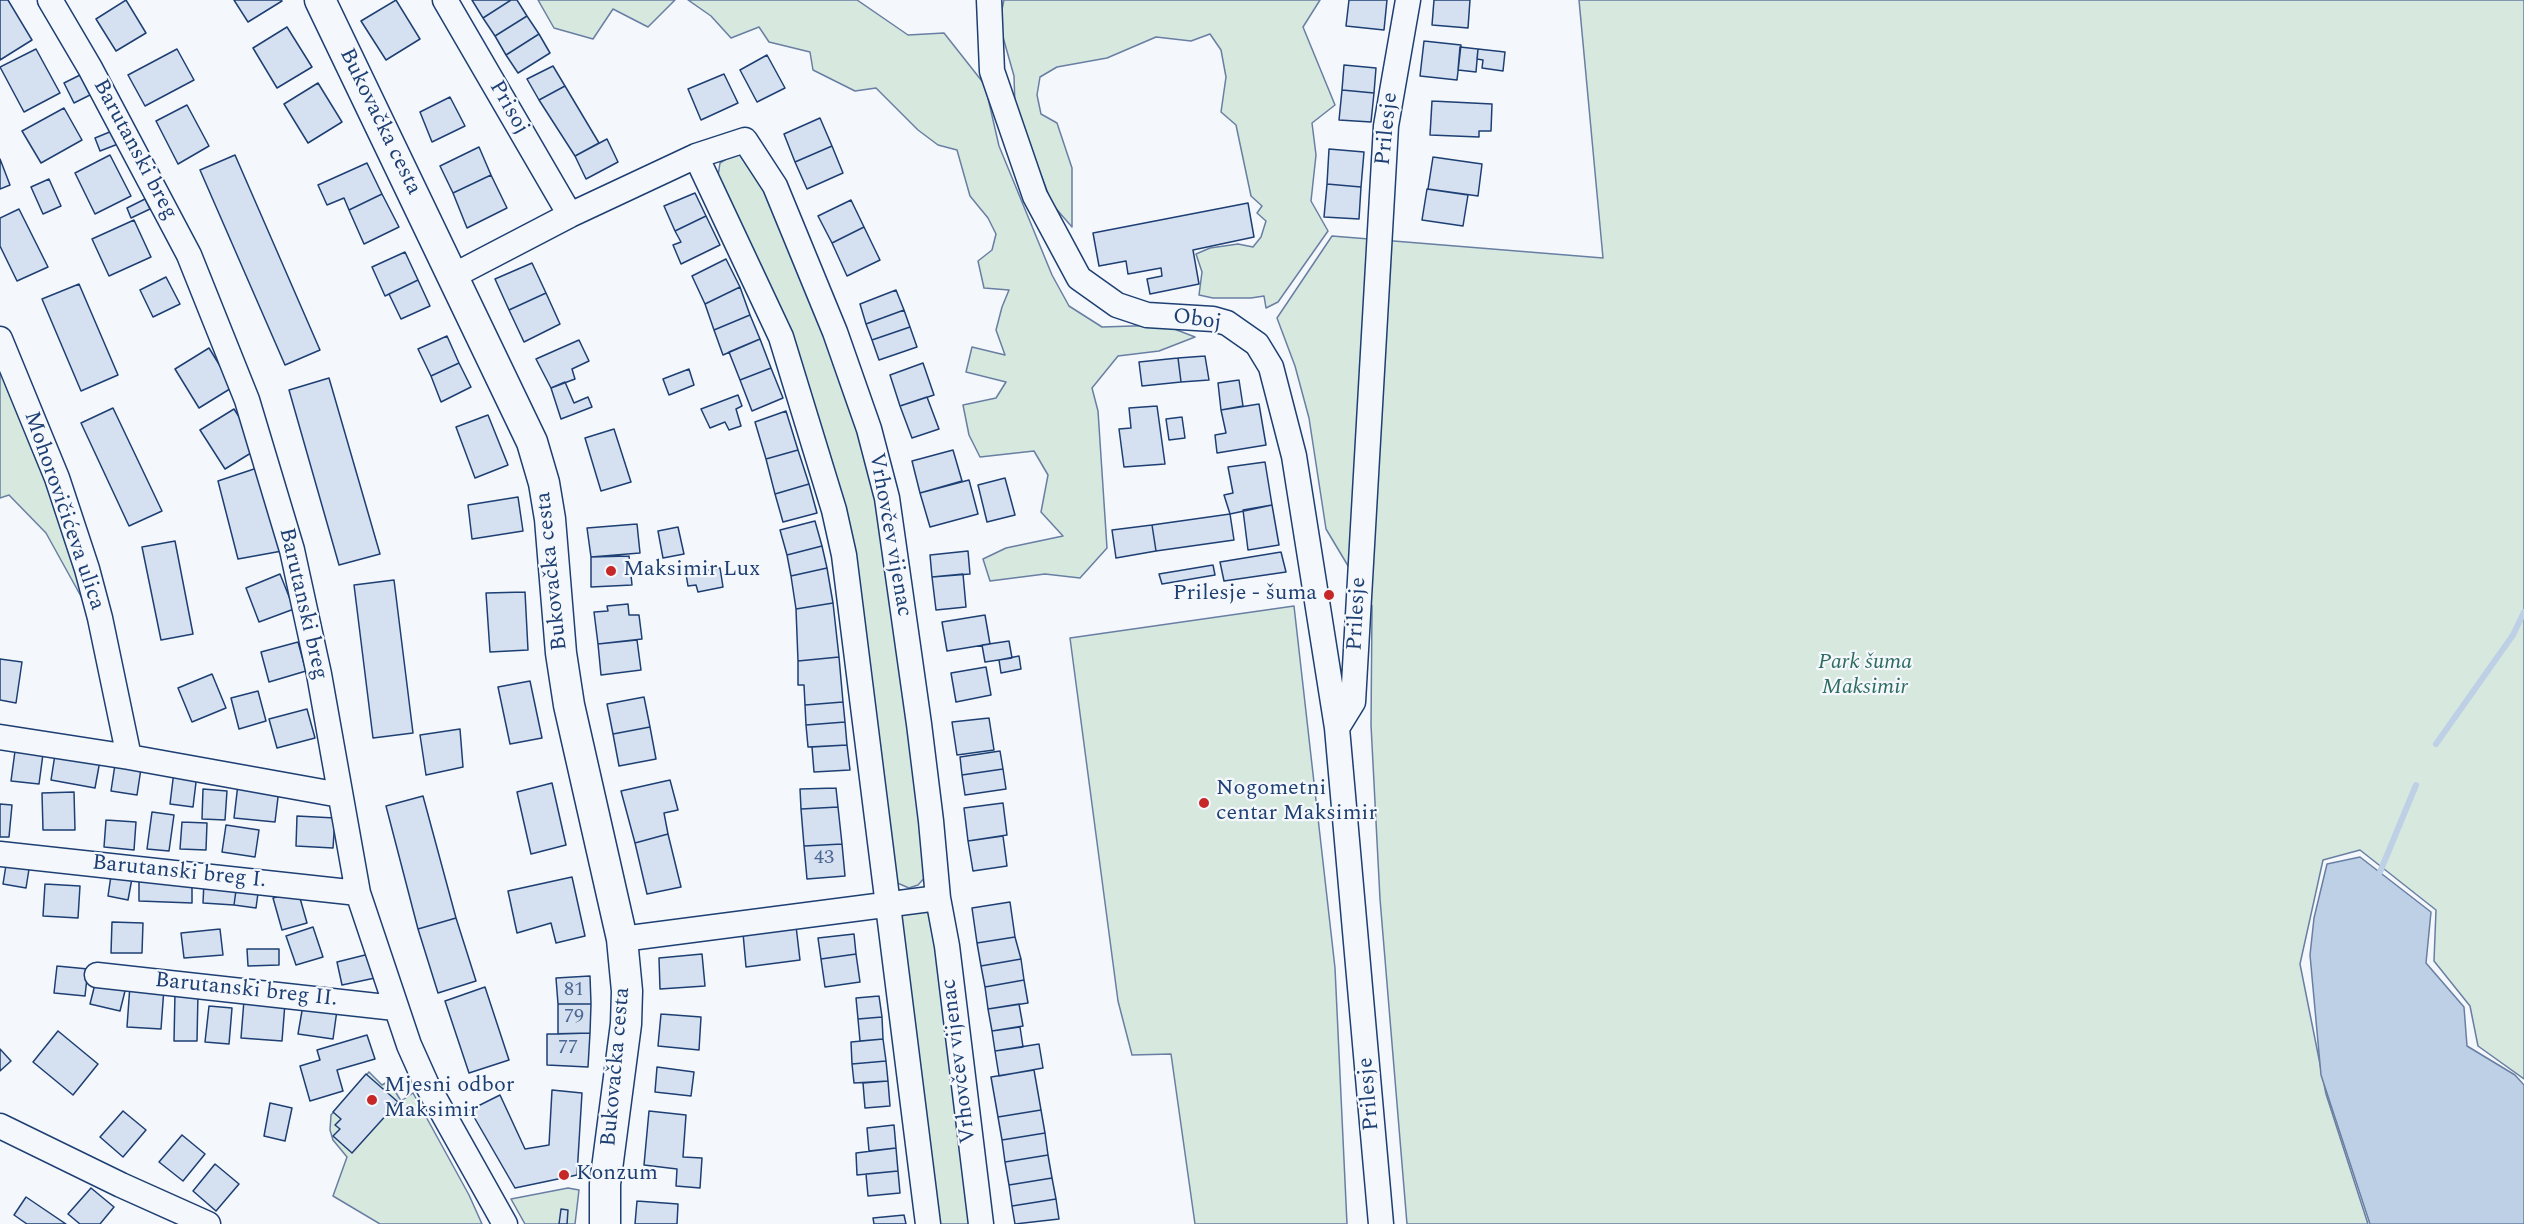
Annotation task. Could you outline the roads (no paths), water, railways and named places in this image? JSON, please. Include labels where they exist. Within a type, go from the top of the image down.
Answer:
[{"type":"main road","name":"Bukovačka cesta","points":[[320,0],[532,442],[544,483],[550,519],[561,653],[569,705],[622,939],[627,991],[626,1024],[605,1184],[604,1224]]},
{"type":"main road","name":"Bukovačka cesta","points":[[591,1224],[605,1184]]},
{"type":"street","name":"Barutanski breg","points":[[50,0],[90,69],[189,255],[247,400],[292,550],[319,674],[358,893],[395,1008],[426,1083],[504,1224]]},
{"type":"street","name":"Prisoj","points":[[445,0],[570,215]]},
{"type":"street","name":"Oboj","points":[[989,0],[992,71],[1035,196],[1079,278],[1118,305],[1147,315],[1213,319],[1227,323],[1257,344],[1266,356],[1281,401],[1294,456],[1337,728]]},
{"type":"street","name":"Prilesje","points":[[1381,1224],[1337,728],[1353,702],[1386,126],[1408,0]]},
{"type":"street","name":"Vrhovčev vijenac","points":[[453,276],[570,215],[696,156],[745,140],[775,186],[836,332],[869,429],[887,498],[930,811],[938,898],[981,1224]]},
{"type":"street","points":[[696,156],[781,337],[834,510],[844,555],[928,1224]]},
{"type":"street","name":"Mohorovičićeva ulica","points":[[0,339],[57,478],[87,570],[100,618],[129,757]]},
{"type":"street","points":[[0,737],[129,757],[340,795]]},
{"type":"street","name":"Barutanski breg I.","points":[[0,854],[358,893]]},
{"type":"street","points":[[622,939],[938,898]]},
{"type":"street","name":"Barutanski breg II.","points":[[97,975],[395,1008]]},
{"type":"street","points":[[0,1126],[121,1185],[208,1224]]},
{"type":"water","points":[[2360,857],[2431,912],[2426,963],[2464,1007],[2467,1046],[2515,1075],[2524,1085],[2524,1224],[2370,1224],[2321,1075],[2310,955],[2314,918],[2327,864]]},
{"type":"waterway","points":[[2436,744],[2513,635],[2524,612]]},
{"type":"waterway","points":[[2380,872],[2416,785]]},
{"type":"place","name":"Maksimir Lux","points":[[611,571]]},
{"type":"place","name":"Prilesje - šuma","points":[[1329,595]]},
{"type":"place","name":"Nogometni centar Maksimir","points":[[1204,803]]},
{"type":"place","name":"Mjesni odbor Maksimir","points":[[372,1100]]},
{"type":"place","name":"Konzum","points":[[564,1175]]},
{"type":"park label","name":"Park šuma Maksimir","points":[[1865,676]]}]
